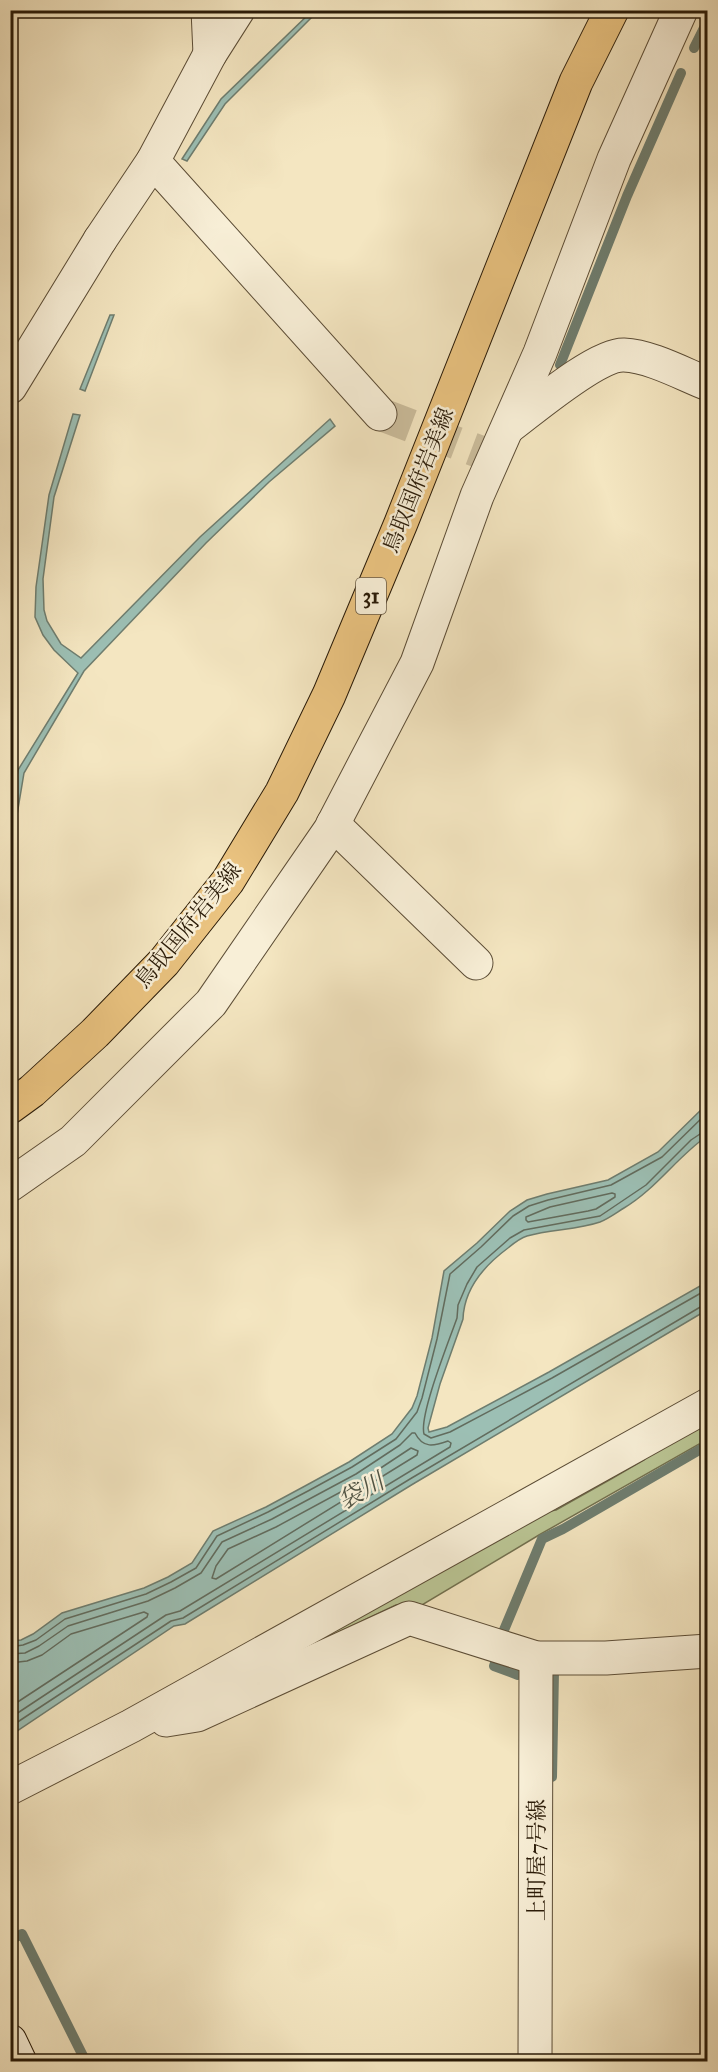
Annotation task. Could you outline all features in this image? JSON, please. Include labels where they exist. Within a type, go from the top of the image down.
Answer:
[{"type":"main road","name":"鳥取国府岩美線","points":[[10,1107],[32,1091],[95,1033],[164,962],[228,881],[282,792],[330,695],[401,523],[576,82],[612,10]]},
{"type":"street","points":[[208,10],[210,54]]},
{"type":"street","points":[[10,387],[100,240],[153,161],[210,54],[238,10]]},
{"type":"street","points":[[10,1185],[73,1141],[211,1003],[333,824],[417,663],[477,496],[540,353],[614,159],[681,10]]},
{"type":"street","points":[[153,161],[380,414]]},
{"type":"street","points":[[509,427],[603,360],[622,355],[642,358],[708,384]]},
{"type":"street","points":[[333,824],[476,963]]},
{"type":"street","points":[[10,1788],[131,1726],[708,1405]]},
{"type":"street","points":[[131,1726],[197,1714],[409,1618],[536,1658],[606,1658],[708,1651]]},
{"type":"street","name":"上町屋7号線","points":[[535,2061],[536,1658]]},
{"type":"street","points":[[10,2041],[20,2061]]},
{"type":"green space","points":[[707,1413],[707,1448],[699,1444],[422,1605],[416,1603],[396,1605],[195,1700],[532,1514],[556,1510],[644,1460],[662,1436]]},
{"type":"water","points":[[312,11],[318,11],[225,104],[187,161],[182,159],[221,99]]},
{"type":"water","points":[[110,315],[114,315],[85,391],[80,389]]},
{"type":"water","points":[[73,414],[80,415],[54,497],[43,579],[44,610],[47,621],[61,644],[81,658],[200,537],[330,419],[335,426],[269,482],[206,543],[84,671],[24,773],[13,839],[11,838],[11,811],[18,770],[78,673],[54,650],[43,635],[35,617],[36,587],[49,495]]},
{"type":"water","name":"袋川","points":[[707,1104],[707,1136],[636,1200],[600,1222],[522,1238],[484,1270],[467,1298],[463,1319],[440,1384],[428,1428],[429,1432],[447,1427],[549,1372],[707,1282],[707,1310],[413,1484],[185,1624],[174,1626],[11,1735],[11,1641],[21,1640],[33,1634],[62,1613],[144,1588],[168,1577],[192,1563],[213,1531],[305,1486],[349,1462],[392,1434],[412,1408],[417,1396],[432,1338],[444,1271],[510,1211],[527,1200],[608,1180],[658,1152]]},
{"type":"waterway","points":[[694,48],[708,20]]},
{"type":"waterway","points":[[560,365],[627,196],[681,73]]},
{"type":"waterway","points":[[504,1630],[542,1539],[708,1445]]},
{"type":"waterway","points":[[495,1663],[494,1666],[518,1675]]},
{"type":"waterway","points":[[552,1777],[554,1672]]},
{"type":"waterway","points":[[10,1940],[22,1934],[86,2062]]},
{"type":"tunnel","points":[[380,414],[496,458]]}]
